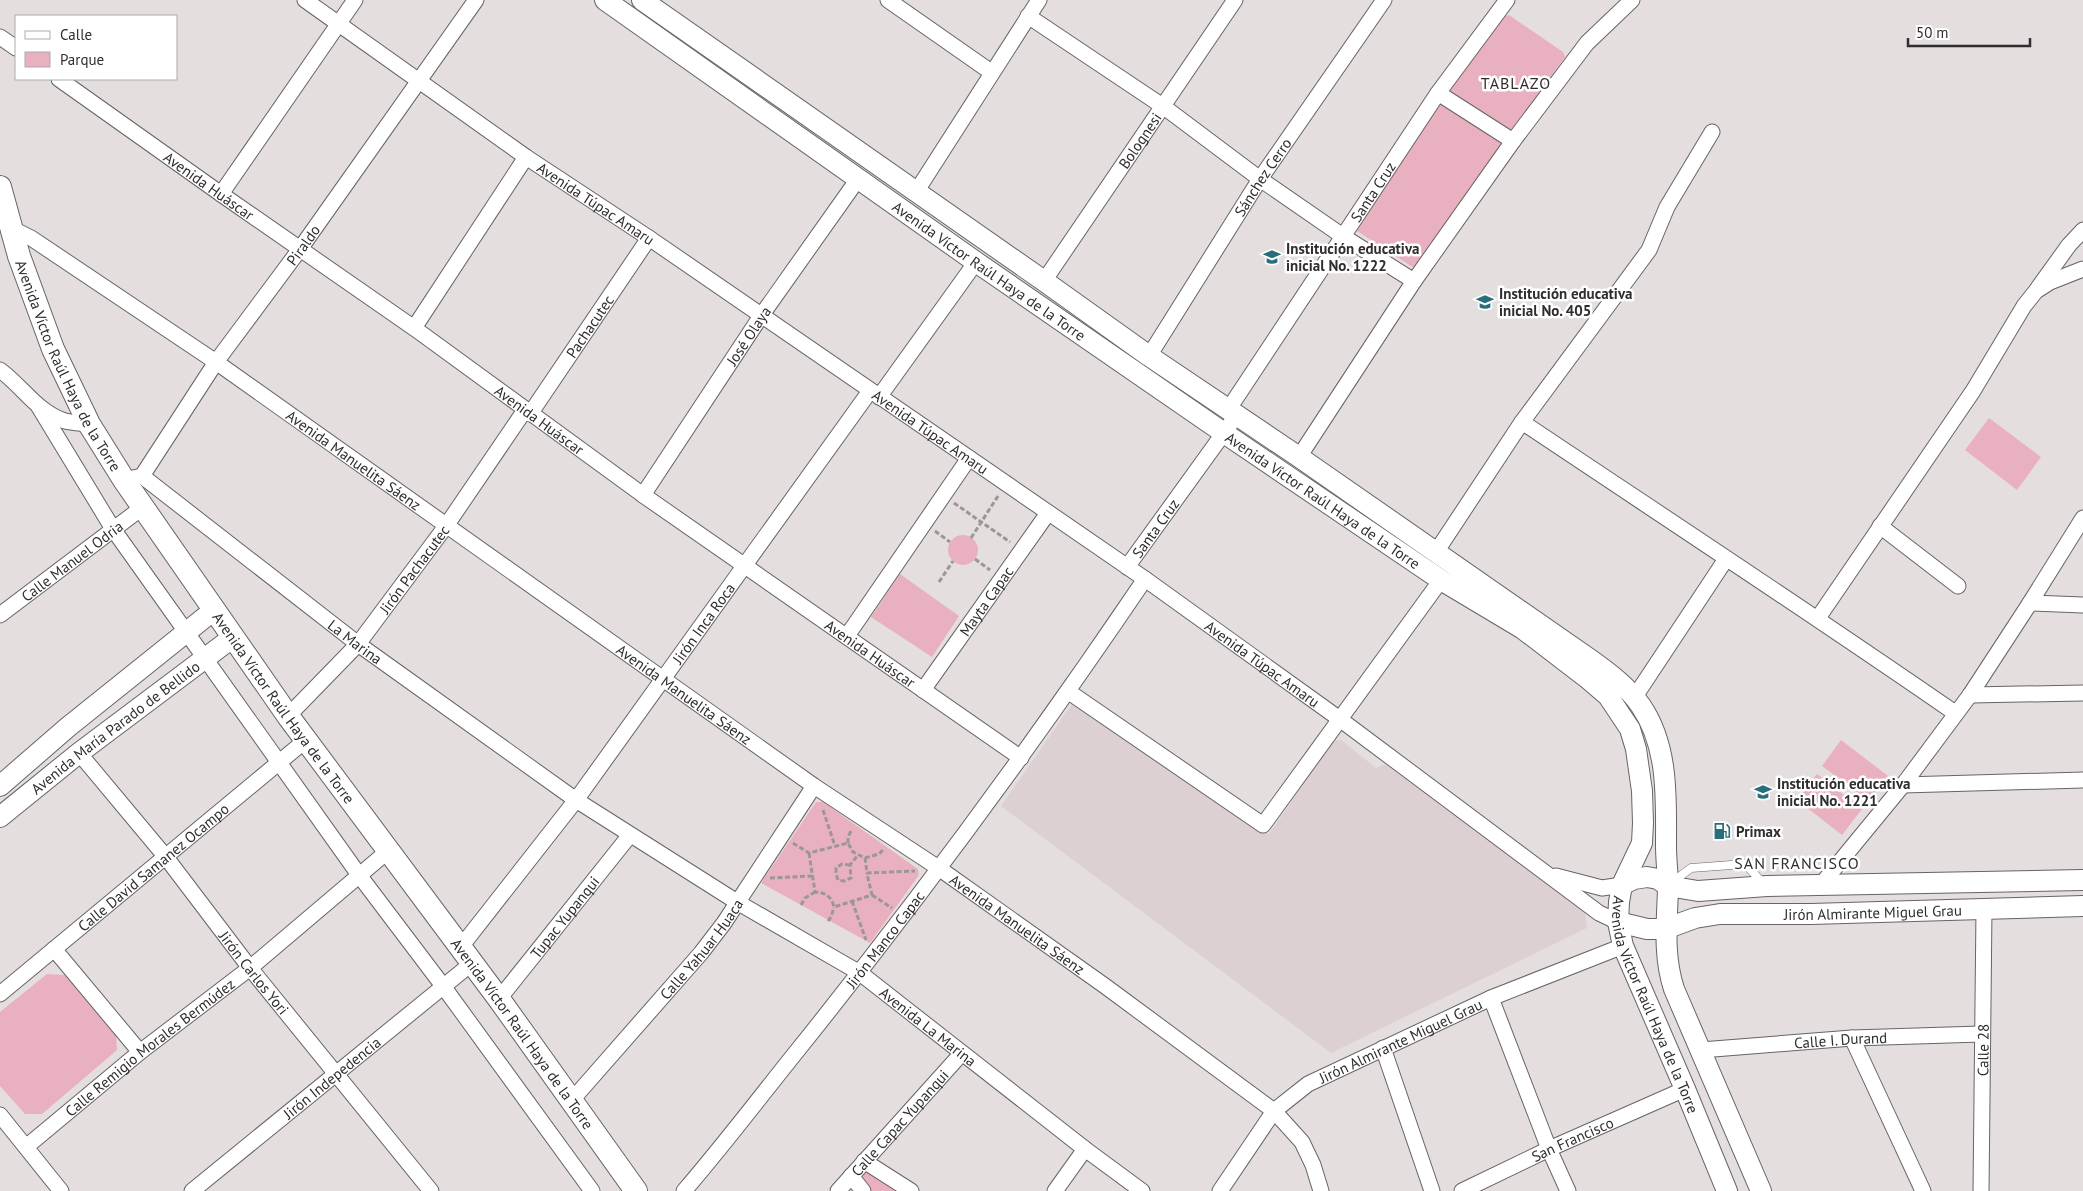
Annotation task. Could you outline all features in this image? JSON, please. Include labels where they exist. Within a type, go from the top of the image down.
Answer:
[{"type":"main road","name":"Avenida Víctor Raúl Haya de la Torre","points":[[605,0],[976,262],[1224,433],[1441,580],[1530,635],[1608,696],[1621,712],[1630,729],[1636,749],[1641,777],[1644,823],[1642,843],[1622,885],[1618,922],[1623,946],[1727,1191]]},
{"type":"main road","name":"Avenida Víctor Raúl Haya de la Torre","points":[[642,0],[1148,356],[1299,457],[1598,665],[1613,676],[1634,698],[1644,712],[1654,734],[1666,780],[1668,886],[1665,929],[1669,972],[1700,1050],[1761,1191]]},
{"type":"main road","name":"Avenida Víctor Raúl Haya de la Torre","points":[[0,187],[34,301],[53,349],[89,424],[133,478],[143,507],[232,638],[499,1000],[636,1191]]},
{"type":"main road","name":"Avenida María Parado de Bellido","points":[[0,786],[68,727],[214,610]]},
{"type":"main road","name":"Avenida María Parado de Bellido","points":[[0,817],[79,753],[232,638]]},
{"type":"main road","points":[[1622,885],[1634,879],[1647,877],[1658,879],[1668,886]]},
{"type":"main road","name":"Jirón Almirante Miguel Grau","points":[[1668,886],[1698,891],[1767,886],[2083,880]]},
{"type":"main road","name":"Jirón Almirante Miguel Grau","points":[[1665,929],[1695,918],[1720,914],[2083,906]]},
{"type":"main road","points":[[1618,922],[1647,929],[1665,929]]},
{"type":"street","name":"Avenida Túpac Amaru","points":[[305,0],[526,157],[648,238],[1145,579],[1341,720],[1599,913],[1618,922]]},
{"type":"street","points":[[221,194],[355,0]]},
{"type":"street","name":"Piraldo","points":[[133,478],[300,249],[476,0]]},
{"type":"street","points":[[888,0],[991,72]]},
{"type":"street","points":[[916,192],[991,72],[1039,0]]},
{"type":"street","name":"Bolognesi","points":[[1044,281],[1235,0]]},
{"type":"street","name":"Sánchez Cerro","points":[[1148,356],[1260,179],[1384,0]]},
{"type":"street","name":"Santa Cruz","points":[[1126,567],[1224,433],[1232,413],[1438,93],[1507,0]]},
{"type":"street","points":[[1299,457],[1414,281],[1514,141],[1587,43],[1632,0]]},
{"type":"street","points":[[1028,16],[1164,107],[1260,179],[1344,237],[1414,281]]},
{"type":"street","points":[[0,37],[15,47]]},
{"type":"street","name":"Avenida Huáscar","points":[[60,80],[414,328],[643,495],[1020,758]]},
{"type":"street","points":[[1438,93],[1514,141]]},
{"type":"street","points":[[1436,552],[1522,422],[1649,250],[1668,207],[1712,132]]},
{"type":"street","points":[[414,328],[526,157]]},
{"type":"street","name":"José Olaya","points":[[643,495],[761,316],[858,179]]},
{"type":"street","name":"Avenida Manuelita Sáenz","points":[[11,228],[31,238],[216,362],[814,786],[940,869],[1105,986],[1274,1111],[1302,1142],[1313,1165],[1319,1190]]},
{"type":"street","points":[[1818,618],[1973,391],[2024,306],[2069,245],[2083,230]]},
{"type":"street","name":"Pachacutec","points":[[528,412],[648,238]]},
{"type":"street","name":"Jirón Inca Roca","points":[[465,956],[745,565],[976,262]]},
{"type":"street","points":[[2036,291],[2050,282],[2083,269]]},
{"type":"street","points":[[2,367],[39,407],[113,529],[206,657],[359,876],[443,986],[592,1191]]},
{"type":"street","points":[[39,407],[65,421],[89,424]]},
{"type":"street","name":"Jirón Pachacutec","points":[[288,716],[358,644],[528,412]]},
{"type":"street","points":[[1522,422],[1726,559],[1818,618],[1955,713]]},
{"type":"street","points":[[847,636],[969,458]]},
{"type":"street","name":"La Marina","points":[[133,478],[358,644],[576,800]]},
{"type":"street","name":"Calle Manuel Odria","points":[[1,611],[143,507]]},
{"type":"street","name":"Mayta Capac","points":[[923,690],[1048,513]]},
{"type":"street","points":[[1820,886],[1903,785],[1970,695],[2030,604],[2083,518]]},
{"type":"street","points":[[1880,526],[1958,586]]},
{"type":"street","points":[[1634,698],[1726,559]]},
{"type":"street","name":"Jirón Manco Capac","points":[[684,1191],[860,973],[940,869],[1069,692],[1145,579]]},
{"type":"street","points":[[1069,692],[1263,825],[1441,580]]},
{"type":"street","points":[[2030,604],[2083,605]]},
{"type":"street","points":[[1970,695],[2083,693]]},
{"type":"street","name":"Calle David Samanez Ocampo","points":[[0,994],[306,740]]},
{"type":"street","name":"Jirón Carlos Yori","points":[[79,753],[165,856],[250,968],[336,1074],[423,1188]]},
{"type":"street","points":[[1903,785],[2083,780]]},
{"type":"street","name":"Calle Yahuar Huaca","points":[[572,1100],[701,953],[724,923],[814,786]]},
{"type":"street","name":"Avenida La Marina","points":[[576,800],[737,902],[860,973],[1085,1149],[1142,1191]]},
{"type":"street","name":"Tupac Yupanqui","points":[[499,1000],[630,835]]},
{"type":"street","name":"Calle Remigio Morales Bermúdez","points":[[26,1146],[140,1052],[250,968],[388,851]]},
{"type":"street","name":"Avenida Túpac Amaru","points":[[1548,874],[1602,888],[1622,885]]},
{"type":"street","name":"Calle 28","points":[[1981,1191],[1981,1034],[1984,909]]},
{"type":"street","name":"Jirón Almirante Miguel Grau","points":[[1220,1191],[1274,1111],[1308,1084],[1491,998],[1623,946]]},
{"type":"street","points":[[54,949],[140,1052]]},
{"type":"street","name":"Jirón Indepedencia","points":[[192,1191],[443,986],[465,956]]},
{"type":"street","points":[[1491,998],[1549,1149],[1568,1191]]},
{"type":"street","name":"Calle I. Durand","points":[[1700,1050],[1852,1038],[1981,1034]]},
{"type":"street","points":[[1852,1038],[1923,1191]]},
{"type":"street","points":[[1383,1048],[1432,1191]]},
{"type":"street","name":"Calle Capac Yupanqui","points":[[838,1191],[962,1052]]},
{"type":"street","name":"San Francisco","points":[[1462,1191],[1549,1149],[1685,1089]]},
{"type":"street","points":[[0,1115],[61,1191]]},
{"type":"street","points":[[1055,1191],[1085,1149]]},
{"type":"street","points":[[864,1161],[911,1191]]},
{"type":"street","points":[[851,1176],[863,1191]]},
{"type":"path","points":[[971,538],[1001,492]]},
{"type":"path","points":[[943,496],[1011,543]]},
{"type":"path","points":[[939,582],[953,561]]},
{"type":"path","points":[[820,802],[835,846]]},
{"type":"path","points":[[855,824],[848,837],[848,843],[853,852],[865,858],[879,854],[886,846]]},
{"type":"path","points":[[790,841],[809,853],[848,843]]},
{"type":"path","points":[[809,853],[815,892]]},
{"type":"path","points":[[850,865],[842,864],[836,868],[838,880],[844,881],[851,878],[850,865],[858,855]]},
{"type":"path","points":[[865,858],[872,894],[894,910]]},
{"type":"path","points":[[867,874],[918,871]]},
{"type":"path","points":[[764,879],[812,876]]},
{"type":"path","points":[[801,905],[805,898],[815,892],[827,895],[832,900],[834,907],[828,921]]},
{"type":"path","points":[[834,907],[872,894]]},
{"type":"path","points":[[852,901],[866,941]]},
{"type":"shaded area","points":[[1074,701],[1269,834],[1333,741],[1341,740],[1376,768],[1385,764],[1585,913],[1587,928],[1331,1053],[1001,806]]},
{"type":"green space","points":[[1509,15],[1563,52],[1565,57],[1512,129],[1507,131],[1451,92],[1450,87],[1503,17]]},
{"type":"green space","points":[[1443,104],[1500,142],[1502,148],[1414,268],[1357,231],[1438,105]]},
{"type":"green space","points":[[1989,418],[2041,457],[2017,490],[1965,450]]},
{"type":"green space","points":[[963,535],[974,539],[978,550],[974,561],[963,565],[952,561],[948,550],[952,539]]},
{"type":"green space","points":[[900,574],[959,616],[932,657],[871,617]]},
{"type":"green space","points":[[1841,740],[1888,776],[1869,801],[1822,766]]},
{"type":"green space","points":[[1817,774],[1862,809],[1842,835],[1797,800]]},
{"type":"green space","points":[[816,802],[823,802],[918,869],[919,875],[870,943],[761,883]]},
{"type":"green space","points":[[47,974],[65,975],[116,1033],[117,1050],[42,1114],[25,1114],[0,1086],[0,1012]]},
{"type":"green space","points":[[869,1168],[904,1191],[869,1191],[860,1179]]},
{"type":"place","name":"Institución educativa inicial No. 1222","points":[[1272,257]]},
{"type":"place","name":"Institución educativa inicial No. 405","points":[[1485,302]]},
{"type":"place","name":"Institución educativa inicial No. 1221","points":[[1763,792]]},
{"type":"place","name":"Primax","points":[[1722,831]]},
{"type":"district","name":"TABLAZO","points":[[1516,83]]},
{"type":"district","name":"SAN FRANCISCO","points":[[1797,863]]}]
